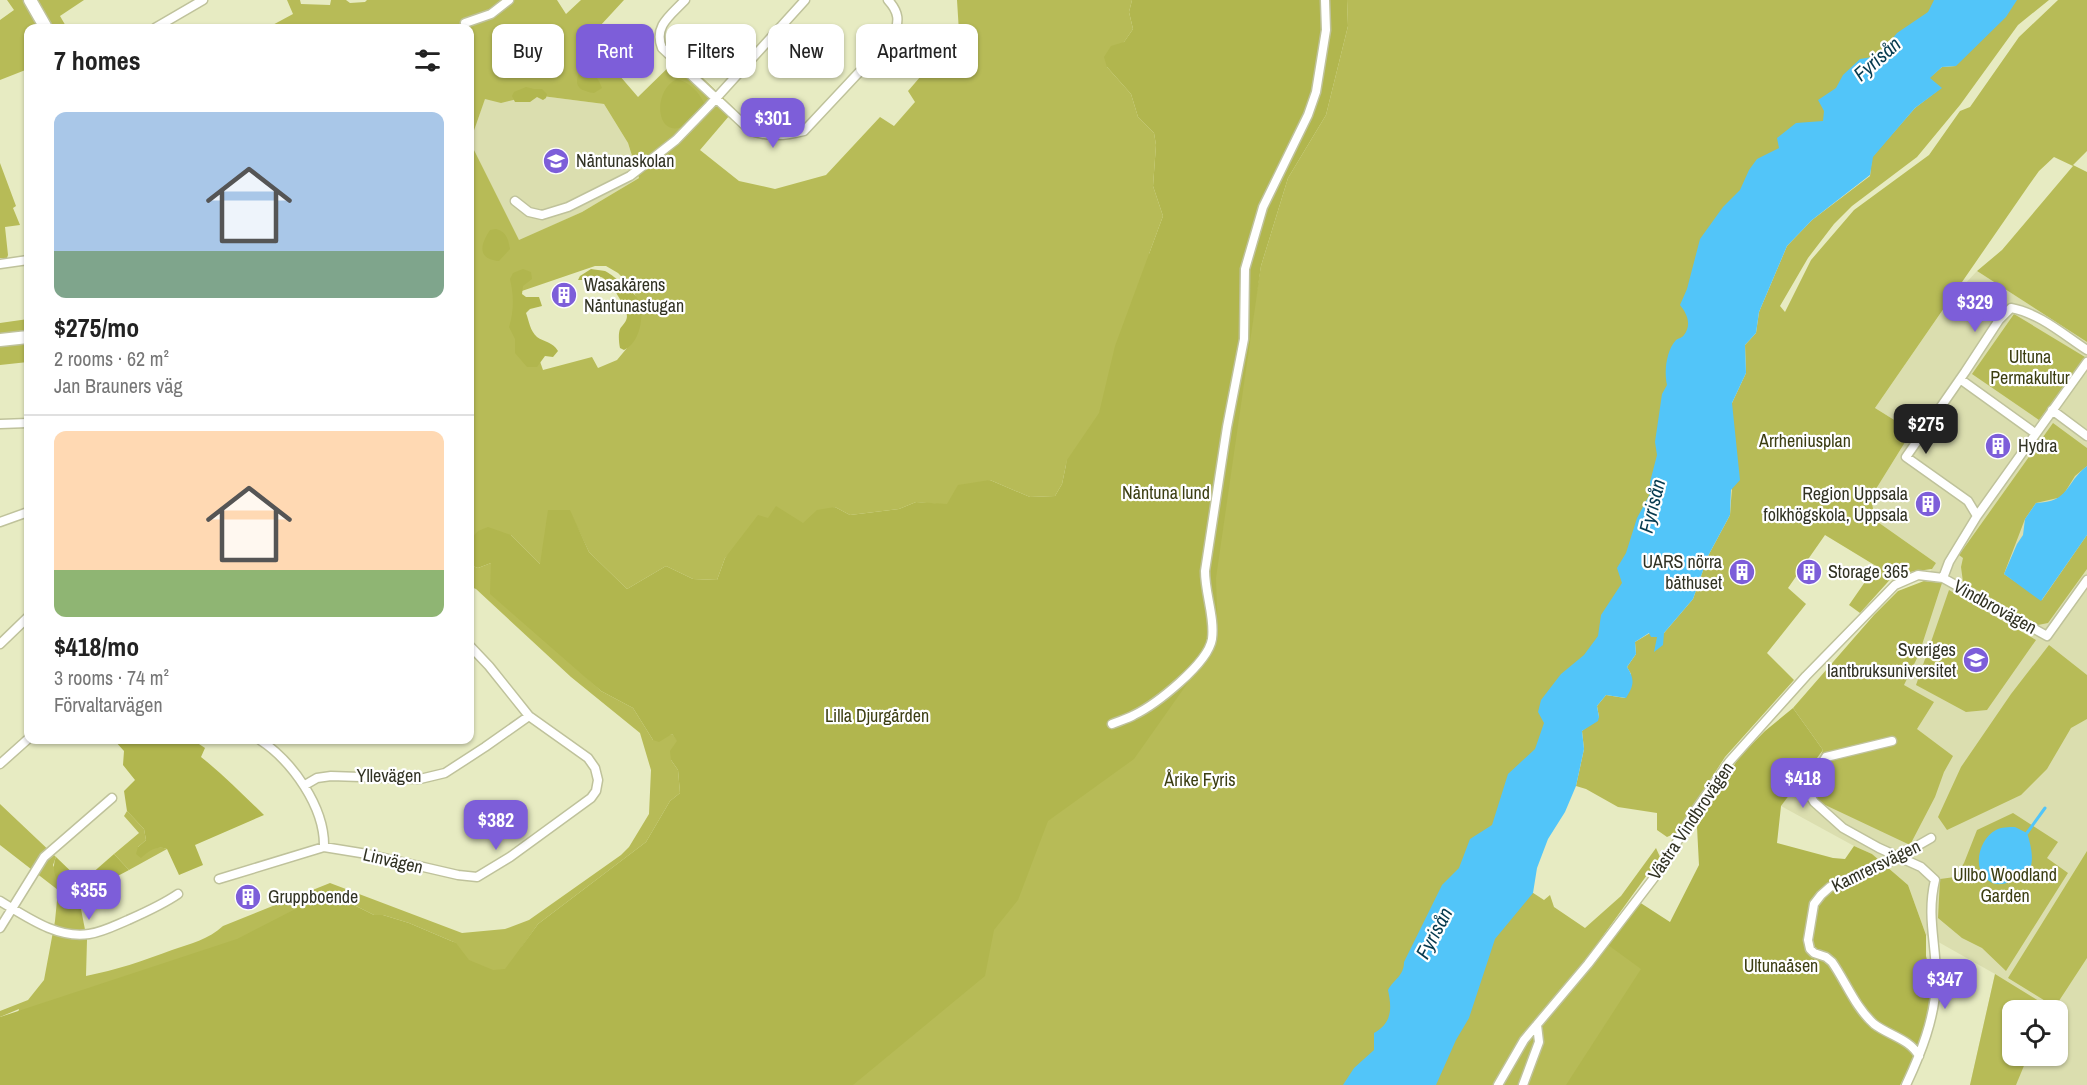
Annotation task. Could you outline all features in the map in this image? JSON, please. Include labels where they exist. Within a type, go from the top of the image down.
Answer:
[{"type":"street","points":[[30,0],[44,24]]},
{"type":"street","points":[[163,24],[202,0]]},
{"type":"street","points":[[465,23],[491,14],[509,0]]},
{"type":"street","points":[[685,0],[661,26],[658,38],[662,48],[751,130],[767,136],[804,131],[893,36],[898,25],[897,12],[888,0]]},
{"type":"street","points":[[515,201],[530,212],[542,215],[568,207],[630,176],[676,140],[805,0]]},
{"type":"street","points":[[1112,724],[1134,715],[1170,692],[1201,660],[1211,643],[1212,627],[1205,570],[1227,427],[1244,339],[1245,269],[1263,207],[1308,115],[1316,92],[1326,30],[1325,0]]},
{"type":"street","points":[[0,264],[24,261]]},
{"type":"street","points":[[1977,516],[1968,501],[1906,457],[1999,320],[2011,308],[2023,310],[2087,350]]},
{"type":"street","points":[[0,340],[24,337]]},
{"type":"street","points":[[1943,578],[1950,561],[1977,516],[2087,362]]},
{"type":"street","points":[[1960,379],[2035,433]]},
{"type":"street","points":[[2052,410],[2087,436]]},
{"type":"street","points":[[0,424],[24,423]]},
{"type":"street","points":[[0,522],[24,513]]},
{"type":"street","name":"Västra Vindbrovägen","points":[[1498,1085],[1524,1040],[1588,964],[1663,866],[1695,811],[1729,762],[1798,685],[1894,585],[1918,575],[1943,578]]},
{"type":"street","name":"Vindbrovägen","points":[[1943,578],[2048,636],[2087,580]]},
{"type":"street","points":[[0,644],[24,621]]},
{"type":"street","name":"Linvägen","points":[[219,879],[324,847],[477,877],[579,808],[596,791],[598,777],[588,758],[529,716],[474,650]]},
{"type":"street","name":"Yllevägen","points":[[305,785],[317,778],[331,776],[420,778],[445,773],[529,716]]},
{"type":"street","points":[[1892,741],[1826,757],[1813,777],[1808,792],[1814,802],[1843,828],[1898,858],[1921,867],[1935,880],[1930,900],[1930,927],[1936,983],[1929,1027],[1906,1085]]},
{"type":"street","points":[[0,764],[24,743]]},
{"type":"street","points":[[265,744],[283,759],[305,785],[324,835],[324,847]]},
{"type":"street","points":[[0,928],[44,857],[112,798]]},
{"type":"street","name":"Kamrersvägen","points":[[1919,1056],[1914,1047],[1874,1023],[1860,1008],[1832,962],[1814,953],[1810,949],[1808,940],[1814,904],[1830,887],[1882,866],[1931,838]]},
{"type":"street","points":[[0,901],[58,932],[90,934],[164,904],[177,894]]},
{"type":"street","points":[[1523,1085],[1539,1042],[1537,1025]]},
{"type":"shaded area","name":"Nåntunaskolan","points":[[534,95],[604,104],[628,143],[639,178],[582,212],[519,241],[474,150],[474,130],[485,98]]},
{"type":"shaded area","name":"Sveriges lantbruksuniversitet","points":[[1977,271],[2087,342],[2087,1085],[1970,1085],[1995,974],[1926,935],[1908,885],[1872,854],[1781,806],[1823,750],[1916,591],[1936,563],[1875,520],[1871,497],[1912,431],[1875,408],[1949,301]]},
{"type":"green space","points":[[7,0],[84,0],[60,16],[65,24],[24,24],[24,71],[0,80],[0,20],[14,10]]},
{"type":"green space","name":"Årike Fyris","points":[[287,0],[300,0],[301,4],[330,5],[331,0],[346,0],[350,3],[367,0],[557,0],[566,14],[581,0],[624,0],[602,24],[576,24],[576,78],[622,78],[638,97],[666,70],[666,78],[703,78],[735,109],[700,150],[739,181],[775,189],[826,175],[880,117],[894,126],[915,102],[908,91],[919,78],[978,78],[978,24],[958,24],[957,0],[1132,0],[1129,12],[1133,29],[1107,67],[1131,94],[1138,117],[1154,133],[1156,145],[1153,186],[1163,216],[1149,254],[1255,301],[1261,266],[1288,178],[1326,115],[1348,26],[1347,0],[2049,0],[2018,25],[1960,105],[1917,157],[1852,206],[1834,224],[1808,258],[1780,306],[1785,312],[1811,260],[1854,210],[1929,155],[1960,111],[1970,107],[2019,37],[2058,0],[2087,0],[2087,151],[2073,165],[2087,172],[2087,342],[1977,271],[2002,250],[2073,166],[2054,157],[2039,171],[2029,185],[1875,408],[1912,431],[1871,497],[1875,520],[1936,563],[1932,569],[1895,574],[1860,613],[1849,605],[1876,566],[1825,535],[1788,588],[1806,604],[1767,653],[1794,680],[1725,757],[1676,833],[1667,837],[1657,830],[1657,813],[1618,807],[1576,786],[1584,749],[1582,731],[1599,717],[1597,706],[1606,695],[1625,698],[1631,674],[1627,667],[1636,654],[1635,642],[1650,633],[1664,633],[1693,599],[1708,556],[1730,515],[1732,403],[1746,373],[1745,345],[1756,333],[1759,312],[1787,246],[1812,220],[1870,176],[1872,157],[1915,108],[1941,88],[1929,78],[1942,67],[1956,66],[1944,30],[1734,255],[1671,534],[1493,867],[1544,900],[1550,895],[1554,907],[1585,928],[1621,896],[1656,848],[1660,857],[1600,940],[1912,1060],[1900,1085],[0,1085],[19,1009],[0,1017],[0,1011],[28,1000],[44,980],[55,921],[58,890],[0,845],[0,804],[56,857],[53,865],[67,894],[76,898],[81,909],[87,940],[86,976],[129,965],[192,943],[205,938],[223,926],[330,883],[462,933],[505,929],[529,920],[629,847],[649,814],[651,770],[640,733],[571,677],[474,588],[474,566],[478,568],[491,563],[570,662],[601,691],[633,708],[653,740],[672,734],[678,741],[671,760],[678,770],[680,793],[670,801],[646,842],[538,924],[521,948],[1061,507],[1067,460],[1062,484],[1055,496],[1030,497],[990,480],[947,505],[916,502],[899,509],[850,515],[835,507],[803,524],[768,518],[725,558],[717,580],[693,579],[666,566],[627,589],[589,552],[569,510],[541,565],[511,535],[474,538],[474,150],[519,240],[582,212],[639,178],[628,143],[604,104],[534,95],[501,103],[485,99],[474,131],[474,24],[274,24],[293,14]],"holes":[[[595,266],[606,266],[618,273],[633,288],[637,301],[627,348],[617,360],[598,368],[592,357],[543,370],[516,293]],[[333,892],[338,897],[374,915],[383,915],[409,923],[456,943],[374,918],[304,905]]]},
{"type":"green space","name":"Lilla Djurgården","points":[[1132,0],[1347,0],[1348,26],[1326,115],[1288,178],[1261,266],[1216,578],[1218,640],[1134,759],[1048,821],[1018,900],[994,930],[985,976],[853,1085],[0,1085],[0,1017],[237,939],[309,902],[318,893],[324,891],[333,892],[338,897],[374,915],[383,915],[409,923],[456,943],[469,960],[493,970],[505,969],[538,924],[646,842],[670,801],[680,793],[678,770],[671,760],[670,751],[677,741],[672,734],[659,742],[653,740],[633,708],[601,691],[490,594],[491,563],[478,568],[474,566],[474,536],[478,531],[488,527],[511,535],[540,564],[548,510],[570,510],[589,552],[627,589],[666,566],[693,579],[717,580],[725,558],[758,515],[768,518],[776,506],[803,523],[817,510],[835,507],[850,515],[899,509],[916,502],[947,504],[958,485],[990,480],[1030,497],[1055,496],[1062,484],[1067,460],[1099,413],[1115,346],[1163,216],[1153,186],[1156,145],[1154,133],[1138,117],[1131,94],[1107,67],[1104,57],[1111,46],[1124,42],[1133,29],[1129,12]]},
{"type":"green space","points":[[577,78],[597,78],[602,88],[594,93],[585,91],[579,88]]},
{"type":"green space","points":[[677,79],[693,88],[704,103],[692,121],[676,128],[668,127],[660,113],[663,94]]},
{"type":"green space","points":[[526,87],[542,89],[547,94],[546,98],[543,100],[537,97],[530,102],[515,102],[512,96],[514,92]]},
{"type":"green space","points":[[0,163],[16,206],[13,208],[20,225],[5,227],[7,258],[0,258]]},
{"type":"green space","points":[[496,229],[505,234],[510,249],[499,261],[487,257],[482,250],[490,230]]},
{"type":"green space","points":[[523,269],[531,272],[532,279],[523,286],[522,294],[526,297],[539,297],[542,306],[530,309],[526,313],[531,329],[537,337],[551,344],[558,351],[553,357],[545,356],[537,367],[527,367],[515,353],[515,339],[509,327],[513,303],[510,279],[513,273]]},
{"type":"green space","points":[[591,269],[608,273],[621,282],[639,301],[641,317],[638,333],[635,340],[624,350],[620,348],[619,336],[620,329],[627,318],[624,307],[613,288],[601,277],[578,280]]},
{"type":"green space","name":"Ultuna Permakultur","points":[[2014,314],[2085,357],[2039,420],[1972,374]]},
{"type":"green space","points":[[24,320],[24,362],[0,365],[0,323]]},
{"type":"green space","points":[[2053,423],[2087,448],[2087,466],[2075,476],[2062,497],[2036,503],[2025,519],[2004,574],[2042,600],[2087,535],[2087,569],[2048,623],[2038,625],[1963,582],[1961,567],[1963,558],[1959,555]]},
{"type":"green space","points":[[1924,581],[1942,583],[1919,654],[1904,685],[1934,702],[1917,729],[1953,756],[1910,845],[1804,795],[1823,750],[1793,708],[1874,615],[1898,591]]},
{"type":"green space","points":[[1949,590],[2036,640],[1987,710],[1966,712],[1916,685]]},
{"type":"green space","points":[[2049,645],[2087,675],[2087,719],[2071,728],[2047,769],[2021,795],[1947,830],[1938,817],[1961,767],[2011,694]]},
{"type":"green space","name":"Ultunaåsen","points":[[1793,708],[1823,750],[1781,806],[1777,843],[1833,858],[1845,859],[1854,846],[1872,854],[1908,885],[1926,935],[1926,956],[1933,983],[1928,1014],[1920,1045],[1900,1085],[1566,1085],[1641,969],[1604,942],[1636,900],[1670,922],[1699,865],[1697,827],[1739,757]]},
{"type":"green space","points":[[118,744],[199,744],[205,748],[201,757],[264,815],[195,845],[203,865],[179,875],[167,849],[153,849],[141,858],[136,854],[138,847],[146,840],[144,829],[127,811],[124,791],[135,780],[123,765],[124,751]]},
{"type":"green space","points":[[127,811],[144,829],[146,840],[138,847],[167,849],[129,870],[114,854],[139,833],[124,816]]},
{"type":"green space","name":"Ullbo Woodland Garden","points":[[2013,813],[2058,842],[2047,858],[2068,873],[2006,971],[1982,948],[1962,938],[1938,918],[1940,879],[1955,877],[1964,863],[1977,830]]},
{"type":"green space","points":[[2087,851],[2087,958],[2060,1000],[2044,1000],[2008,978]]},
{"type":"green space","points":[[114,854],[129,870],[76,898],[61,886],[55,876],[56,857],[82,882]]},
{"type":"green space","points":[[1995,974],[2037,1000],[2002,1000],[2002,1066],[2024,1066],[2016,1085],[1970,1085]]},
{"type":"water","name":"Fyrisån","points":[[1934,0],[2017,0],[2006,17],[1956,66],[1942,67],[1930,78],[1942,88],[1915,108],[1873,157],[1870,175],[1812,220],[1787,246],[1759,312],[1756,333],[1745,345],[1746,373],[1732,403],[1740,480],[1731,490],[1730,515],[1708,556],[1693,599],[1664,633],[1663,645],[1654,652],[1657,637],[1651,637],[1649,633],[1635,642],[1636,654],[1627,667],[1632,679],[1629,694],[1626,698],[1606,695],[1597,706],[1598,721],[1582,731],[1584,749],[1576,786],[1565,812],[1548,839],[1537,868],[1533,893],[1495,939],[1469,1018],[1456,1040],[1436,1085],[1343,1085],[1354,1068],[1374,1050],[1374,1033],[1384,1025],[1389,1015],[1388,990],[1401,974],[1404,962],[1442,885],[1459,868],[1470,839],[1492,825],[1508,774],[1535,749],[1544,723],[1538,712],[1541,700],[1561,674],[1584,655],[1598,636],[1601,615],[1622,583],[1617,568],[1626,553],[1637,518],[1651,492],[1650,482],[1657,455],[1655,442],[1662,394],[1667,385],[1667,362],[1676,340],[1683,336],[1688,327],[1686,316],[1680,305],[1687,289],[1700,239],[1723,207],[1740,190],[1757,159],[1779,148],[1777,138],[1796,123],[1823,121],[1824,111],[1818,100],[1836,88],[1843,75],[1860,59],[1878,56],[1897,33],[1928,12]]},
{"type":"water","points":[[2087,466],[2087,535],[2041,601],[2004,574],[2023,535],[2025,519],[2036,503],[2047,502],[2061,495]]},
{"type":"water","points":[[2015,827],[2027,833],[2032,856],[2031,868],[2024,877],[2011,882],[1992,883],[1983,876],[1979,854],[1990,834],[2003,828]]},
{"type":"waterway","points":[[2027,833],[2045,808]]},
{"type":"place","name":"Nåntunaskolan","points":[[556,161]]},
{"type":"place","name":"Wasakårens Nåntunastugan","points":[[564,295]]},
{"type":"place","name":"Hydra","points":[[1998,446]]},
{"type":"place","name":"Region Uppsala folkhögskola, Uppsala","points":[[1928,504]]},
{"type":"place","name":"UARS nörra båthuset","points":[[1742,572]]},
{"type":"place","name":"Storage 365","points":[[1809,572]]},
{"type":"place","name":"Sveriges lantbruksuniversitet","points":[[1976,660]]},
{"type":"place","name":"Gruppboende","points":[[248,897]]},
{"type":"park label","name":"Arrheniusplan","points":[[1805,441]]},
{"type":"park label","name":"Nåntuna lund","points":[[1166,493]]}]
